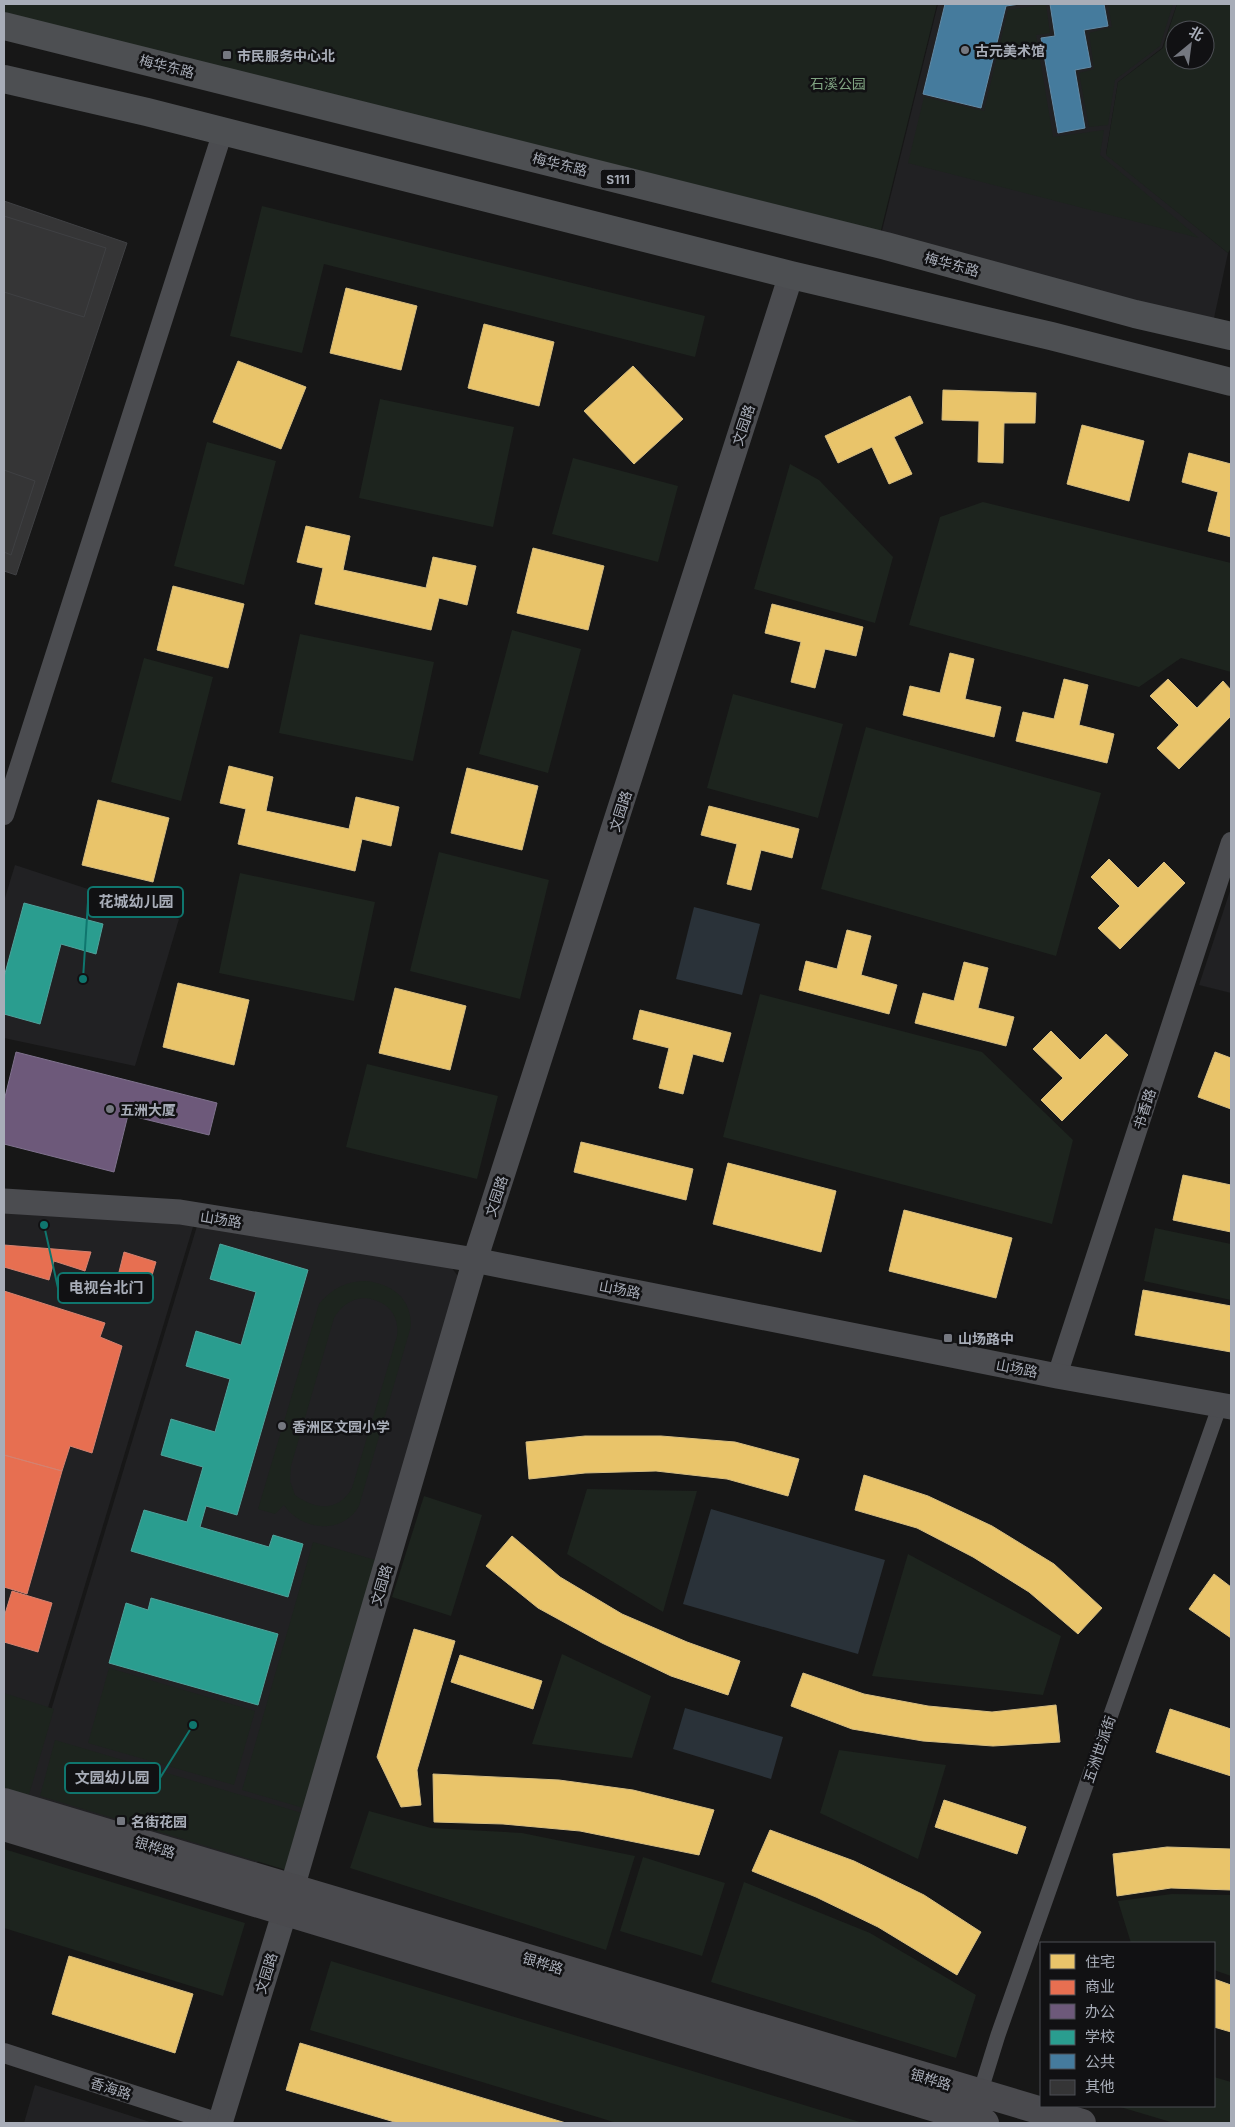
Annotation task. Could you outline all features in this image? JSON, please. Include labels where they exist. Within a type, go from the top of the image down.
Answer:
[{"type":"main road","points":[[4,10],[72,28],[144,60]]},
{"type":"main road","name":"梅华东路","points":[[4,26],[886,246],[1135,314],[1231,336]]},
{"type":"main road","points":[[4,79],[147,112],[791,275],[1041,334],[1231,382]]},
{"type":"main road","points":[[4,97],[82,112],[120,110],[147,112]]},
{"type":"main road","name":"银桦路","points":[[4,1802],[288,1900],[984,2123]]},
{"type":"main road","name":"银桦路","points":[[4,1827],[288,1900],[1082,2123]]},
{"type":"street","points":[[4,815],[223,131]]},
{"type":"street","name":"文园路","points":[[219,2123],[288,1900],[476,1260],[791,275]]},
{"type":"street","name":"书香路","points":[[1057,1376],[1231,842]]},
{"type":"street","name":"山场路","points":[[4,1201],[180,1212],[476,1260],[1057,1376],[1225,1406]]},
{"type":"street","name":"五洲世派街","points":[[980,2093],[1001,2025],[1225,1406]]},
{"type":"street","name":"香海路","points":[[4,2053],[219,2123]]},
{"type":"shaded area","name":"古元美术馆","points":[[938,4],[1177,4],[1172,20],[1165,20],[1165,39],[1162,48],[1118,82],[1106,154],[1228,253],[1211,332],[879,243]]},
{"type":"shaded area","points":[[15,865],[179,919],[135,1066],[4,1038],[4,901]]},
{"type":"shaded area","points":[[1231,888],[1231,993],[1199,985]]},
{"type":"shaded area","points":[[694,907],[760,924],[742,995],[676,979]]},
{"type":"shaded area","points":[[4,1205],[196,1217],[19,1804],[4,1799]]},
{"type":"shaded area","name":"香洲区文园小学","points":[[200,1216],[442,1255],[467,1288],[307,1835],[239,1872],[22,1807]]},
{"type":"shaded area","points":[[711,1509],[885,1560],[858,1654],[683,1604]]},
{"type":"shaded area","points":[[685,1708],[783,1737],[771,1779],[673,1749]]},
{"type":"shaded area","points":[[35,2085],[153,2123],[24,2123]]},
{"type":"green space","name":"石溪公园","points":[[4,4],[937,4],[878,242],[4,26]]},
{"type":"green space","points":[[1046,4],[1050,33],[1036,35],[1053,137],[1104,130],[1100,155],[1199,238],[908,163],[924,97],[984,111],[1008,10]]},
{"type":"green space","points":[[1108,4],[1173,4],[1168,20],[1165,20],[1165,30],[1160,46],[1115,80],[1108,125],[1089,127],[1079,73],[1094,69],[1089,33],[1112,27]]},
{"type":"green space","points":[[1177,4],[1231,4],[1231,248],[1228,253],[1106,155],[1118,82],[1163,48],[1165,42],[1165,70],[1215,70],[1215,20],[1172,20]]},
{"type":"green space","points":[[262,206],[705,316],[695,357],[324,264],[302,353],[230,336]]},
{"type":"green space","points":[[380,399],[514,427],[493,527],[359,498]]},
{"type":"green space","points":[[207,442],[276,461],[244,585],[174,566]]},
{"type":"green space","points":[[573,458],[678,486],[658,562],[552,534]]},
{"type":"green space","points":[[790,464],[819,480],[893,557],[875,623],[754,589]]},
{"type":"green space","points":[[983,502],[1231,563],[1231,672],[1181,658],[1139,687],[909,625],[940,517]]},
{"type":"green space","points":[[512,630],[581,649],[548,773],[479,754]]},
{"type":"green space","points":[[300,634],[434,662],[413,761],[279,733]]},
{"type":"green space","points":[[144,658],[213,677],[181,801],[111,782]]},
{"type":"green space","points":[[733,694],[843,724],[818,818],[707,788]]},
{"type":"green space","points":[[866,727],[1101,793],[1056,956],[821,889]]},
{"type":"green space","points":[[439,852],[549,880],[520,999],[410,971]]},
{"type":"green space","points":[[240,873],[375,902],[354,1001],[219,973]]},
{"type":"green space","points":[[760,994],[982,1052],[1073,1140],[1052,1224],[723,1137]]},
{"type":"green space","points":[[367,1064],[498,1096],[477,1179],[346,1147]]},
{"type":"green space","points":[[1155,1228],[1231,1244],[1231,1300],[1144,1281]]},
{"type":"green space","points":[[367,1281],[385,1286],[399,1294],[408,1308],[411,1326],[359,1506],[343,1522],[322,1526],[301,1520],[291,1514],[284,1505],[275,1514],[258,1509],[319,1304],[340,1286],[353,1282]],"holes":[[[363,1298],[384,1304],[393,1314],[396,1320],[397,1336],[352,1488],[347,1496],[334,1505],[318,1506],[295,1495],[290,1481],[291,1466],[334,1318],[346,1304]]]},
{"type":"green space","points":[[587,1489],[697,1491],[663,1612],[567,1554]]},
{"type":"green space","points":[[424,1496],[482,1515],[451,1616],[392,1597]]},
{"type":"green space","points":[[313,1542],[379,1561],[307,1809],[242,1790]]},
{"type":"green space","points":[[908,1554],[1061,1636],[1043,1695],[872,1676]]},
{"type":"green space","points":[[562,1654],[651,1696],[632,1758],[532,1744]]},
{"type":"green space","points":[[109,1668],[255,1711],[234,1785],[88,1743]]},
{"type":"green space","points":[[4,1693],[54,1709],[28,1798],[4,1791]]},
{"type":"green space","points":[[55,1740],[302,1813],[286,1870],[40,1796]]},
{"type":"green space","points":[[839,1750],[946,1765],[918,1859],[820,1813]]},
{"type":"green space","points":[[369,1811],[431,1828],[522,1833],[635,1856],[606,1950],[350,1868]]},
{"type":"green space","points":[[4,1849],[245,1923],[223,1996],[4,1928]]},
{"type":"green space","points":[[643,1857],[725,1883],[702,1956],[620,1931]]},
{"type":"green space","points":[[744,1882],[870,1933],[976,1995],[956,2058],[711,1982]]},
{"type":"green space","points":[[1172,1894],[1231,1895],[1231,1976],[1215,1970],[1215,1942],[1131,1942],[1118,1901]]},
{"type":"green space","points":[[331,1961],[863,2123],[617,2123],[310,2030]]},
{"type":"green space","points":[[1215,2077],[1231,2082],[1231,2123],[1174,2123],[1120,2107],[1215,2107]]},
{"type":"building: 住宅","points":[[346,288],[417,306],[401,370],[330,353]]},
{"type":"building: 住宅","points":[[484,324],[554,342],[539,406],[468,388]]},
{"type":"building: 住宅","points":[[238,361],[306,387],[281,449],[213,422]]},
{"type":"building: 住宅","points":[[633,366],[683,419],[634,464],[584,411]]},
{"type":"building: 住宅","points":[[943,390],[1036,393],[1035,423],[1004,423],[1003,463],[978,462],[979,421],[942,420]]},
{"type":"building: 住宅","points":[[910,396],[923,423],[894,437],[912,474],[889,484],[872,447],[838,463],[825,436]]},
{"type":"building: 住宅","points":[[1082,425],[1144,441],[1129,501],[1067,484]]},
{"type":"building: 住宅","points":[[1189,453],[1231,464],[1231,537],[1208,531],[1218,492],[1182,482]]},
{"type":"building: 住宅","points":[[306,526],[350,536],[343,570],[426,588],[433,557],[476,566],[467,605],[439,598],[431,630],[315,604],[323,568],[297,562]]},
{"type":"building: 住宅","points":[[533,548],[604,566],[588,630],[517,613]]},
{"type":"building: 住宅","points":[[173,586],[244,604],[228,668],[157,650]]},
{"type":"building: 住宅","points":[[772,604],[863,627],[856,656],[825,649],[815,688],[791,682],[801,642],[765,633]]},
{"type":"building: 住宅","points":[[950,653],[974,659],[965,699],[1001,707],[994,737],[903,715],[910,686],[940,693]]},
{"type":"building: 住宅","points":[[1064,679],[1088,685],[1079,725],[1114,734],[1107,763],[1016,741],[1023,712],[1054,719]]},
{"type":"building: 住宅","points":[[1168,679],[1197,708],[1223,681],[1231,690],[1231,716],[1179,769],[1157,748],[1179,725],[1150,696]]},
{"type":"building: 住宅","points":[[229,766],[273,777],[266,811],[349,829],[356,797],[399,807],[391,846],[362,839],[355,871],[238,844],[246,809],[220,803]]},
{"type":"building: 住宅","points":[[467,768],[538,786],[522,850],[451,833]]},
{"type":"building: 住宅","points":[[98,800],[169,818],[153,882],[82,865]]},
{"type":"building: 住宅","points":[[709,806],[799,829],[792,858],[761,850],[751,890],[727,884],[737,844],[701,835]]},
{"type":"building: 住宅","points":[[1109,859],[1138,888],[1164,862],[1185,883],[1120,949],[1098,928],[1120,906],[1091,877]]},
{"type":"building: 住宅","points":[[847,930],[871,936],[861,975],[897,985],[889,1014],[799,990],[806,961],[837,969]]},
{"type":"building: 住宅","points":[[964,962],[988,968],[978,1008],[1014,1017],[1006,1046],[915,1023],[923,993],[954,1001]]},
{"type":"building: 住宅","points":[[178,983],[249,1000],[234,1065],[163,1047]]},
{"type":"building: 住宅","points":[[395,988],[466,1006],[450,1070],[379,1053]]},
{"type":"building: 住宅","points":[[640,1010],[731,1033],[723,1062],[693,1054],[683,1094],[659,1088],[669,1048],[633,1039]]},
{"type":"building: 住宅","points":[[1051,1031],[1080,1060],[1106,1034],[1128,1055],[1062,1121],[1041,1100],[1063,1078],[1033,1049]]},
{"type":"building: 住宅","points":[[1215,1052],[1231,1058],[1231,1109],[1198,1097]]},
{"type":"building: 住宅","points":[[581,1142],[693,1169],[686,1200],[574,1172]]},
{"type":"building: 住宅","points":[[728,1163],[836,1191],[821,1252],[713,1224]]},
{"type":"building: 住宅","points":[[1183,1175],[1231,1185],[1231,1232],[1173,1220]]},
{"type":"building: 住宅","points":[[904,1210],[1012,1238],[996,1298],[889,1271]]},
{"type":"building: 住宅","points":[[1143,1290],[1231,1306],[1231,1352],[1135,1335]]},
{"type":"building: 住宅","points":[[585,1436],[661,1436],[735,1442],[799,1459],[788,1496],[727,1479],[656,1471],[585,1473],[529,1479],[526,1442]]},
{"type":"building: 住宅","points":[[864,1475],[928,1496],[992,1526],[1054,1564],[1102,1608],[1078,1634],[1029,1592],[973,1557],[917,1528],[855,1510]]},
{"type":"building: 住宅","points":[[512,1536],[560,1577],[622,1614],[687,1642],[740,1661],[728,1695],[671,1676],[602,1643],[538,1608],[486,1566]]},
{"type":"building: 住宅","points":[[1214,1574],[1231,1587],[1231,1638],[1189,1609]]},
{"type":"building: 住宅","points":[[414,1629],[455,1641],[417,1770],[421,1805],[401,1807],[377,1757]]},
{"type":"building: 住宅","points":[[460,1655],[542,1681],[533,1709],[451,1682]]},
{"type":"building: 住宅","points":[[803,1673],[864,1694],[928,1706],[992,1712],[1056,1705],[1060,1742],[993,1746],[923,1741],[852,1729],[791,1706]]},
{"type":"building: 住宅","points":[[1170,1709],[1231,1729],[1231,1776],[1156,1752]]},
{"type":"building: 住宅","points":[[433,1774],[559,1780],[633,1790],[714,1810],[699,1855],[580,1831],[503,1824],[434,1822]]},
{"type":"building: 住宅","points":[[944,1800],[1026,1827],[1017,1854],[935,1827]]},
{"type":"building: 住宅","points":[[770,1830],[854,1861],[924,1895],[981,1932],[957,1975],[878,1927],[816,1897],[752,1871]]},
{"type":"building: 住宅","points":[[1167,1847],[1231,1849],[1231,1890],[1171,1888],[1117,1896],[1113,1854]]},
{"type":"building: 住宅","points":[[69,1956],[193,1994],[175,2053],[52,2014]]},
{"type":"building: 住宅","points":[[1215,1979],[1231,1985],[1231,2032],[1215,2027]]},
{"type":"building: 住宅","points":[[300,2043],[566,2123],[398,2123],[286,2090]]},
{"type":"building: 商业","points":[[4,1245],[91,1252],[85,1271],[54,1261],[49,1280],[4,1267]]},
{"type":"building: 商业","points":[[124,1252],[156,1262],[148,1289],[117,1280]]},
{"type":"building: 商业","points":[[4,1291],[105,1323],[100,1337],[122,1346],[92,1453],[70,1446],[62,1471],[4,1455]]},
{"type":"building: 商业","points":[[4,1455],[62,1471],[27,1594],[4,1587]]},
{"type":"building: 商业","points":[[12,1591],[52,1603],[38,1652],[4,1642],[4,1617]]},
{"type":"building: 办公","name":"五洲大厦","points":[[16,1052],[217,1103],[209,1135],[128,1115],[114,1172],[4,1144],[4,1101]]},
{"type":"building: 学校","points":[[24,903],[103,924],[96,954],[61,944],[40,1024],[4,1014],[4,977]]},
{"type":"building: 学校","points":[[220,1244],[308,1270],[237,1515],[206,1506],[200,1527],[269,1547],[273,1535],[303,1544],[288,1597],[131,1551],[144,1510],[187,1522],[203,1467],[161,1455],[171,1419],[215,1432],[230,1379],[186,1366],[196,1331],[241,1345],[256,1292],[210,1279]]},
{"type":"building: 学校","points":[[151,1598],[278,1634],[258,1705],[109,1663],[126,1603],[148,1610]]},
{"type":"building: 公共","name":"古元美术馆","points":[[945,4],[1020,4],[1006,6],[981,108],[923,94]]},
{"type":"building: 公共","name":"古元美术馆","points":[[1050,4],[1104,4],[1108,26],[1084,30],[1091,67],[1075,70],[1085,128],[1058,133],[1041,38],[1055,36]]},
{"type":"building: 其他","points":[[4,201],[127,243],[16,575],[4,571]]},
{"type":"building: 其他","points":[[4,216],[106,248],[84,317],[4,292]]},
{"type":"building: 其他","points":[[4,470],[35,481],[11,555],[4,552]]},
{"type":"place","name":"古元美术馆","points":[[965,50]]},
{"type":"place","name":"市民服务中心北","points":[[227,55]]},
{"type":"place","name":"花城幼儿园","points":[[83,979]]},
{"type":"place","name":"五洲大厦","points":[[110,1109]]},
{"type":"place","name":"电视台北门","points":[[44,1225]]},
{"type":"place","name":"山场路中","points":[[948,1338]]},
{"type":"place","name":"香洲区文园小学","points":[[282,1426]]},
{"type":"place","name":"文园幼儿园","points":[[193,1725]]},
{"type":"place","name":"名街花园","points":[[121,1821]]}]
